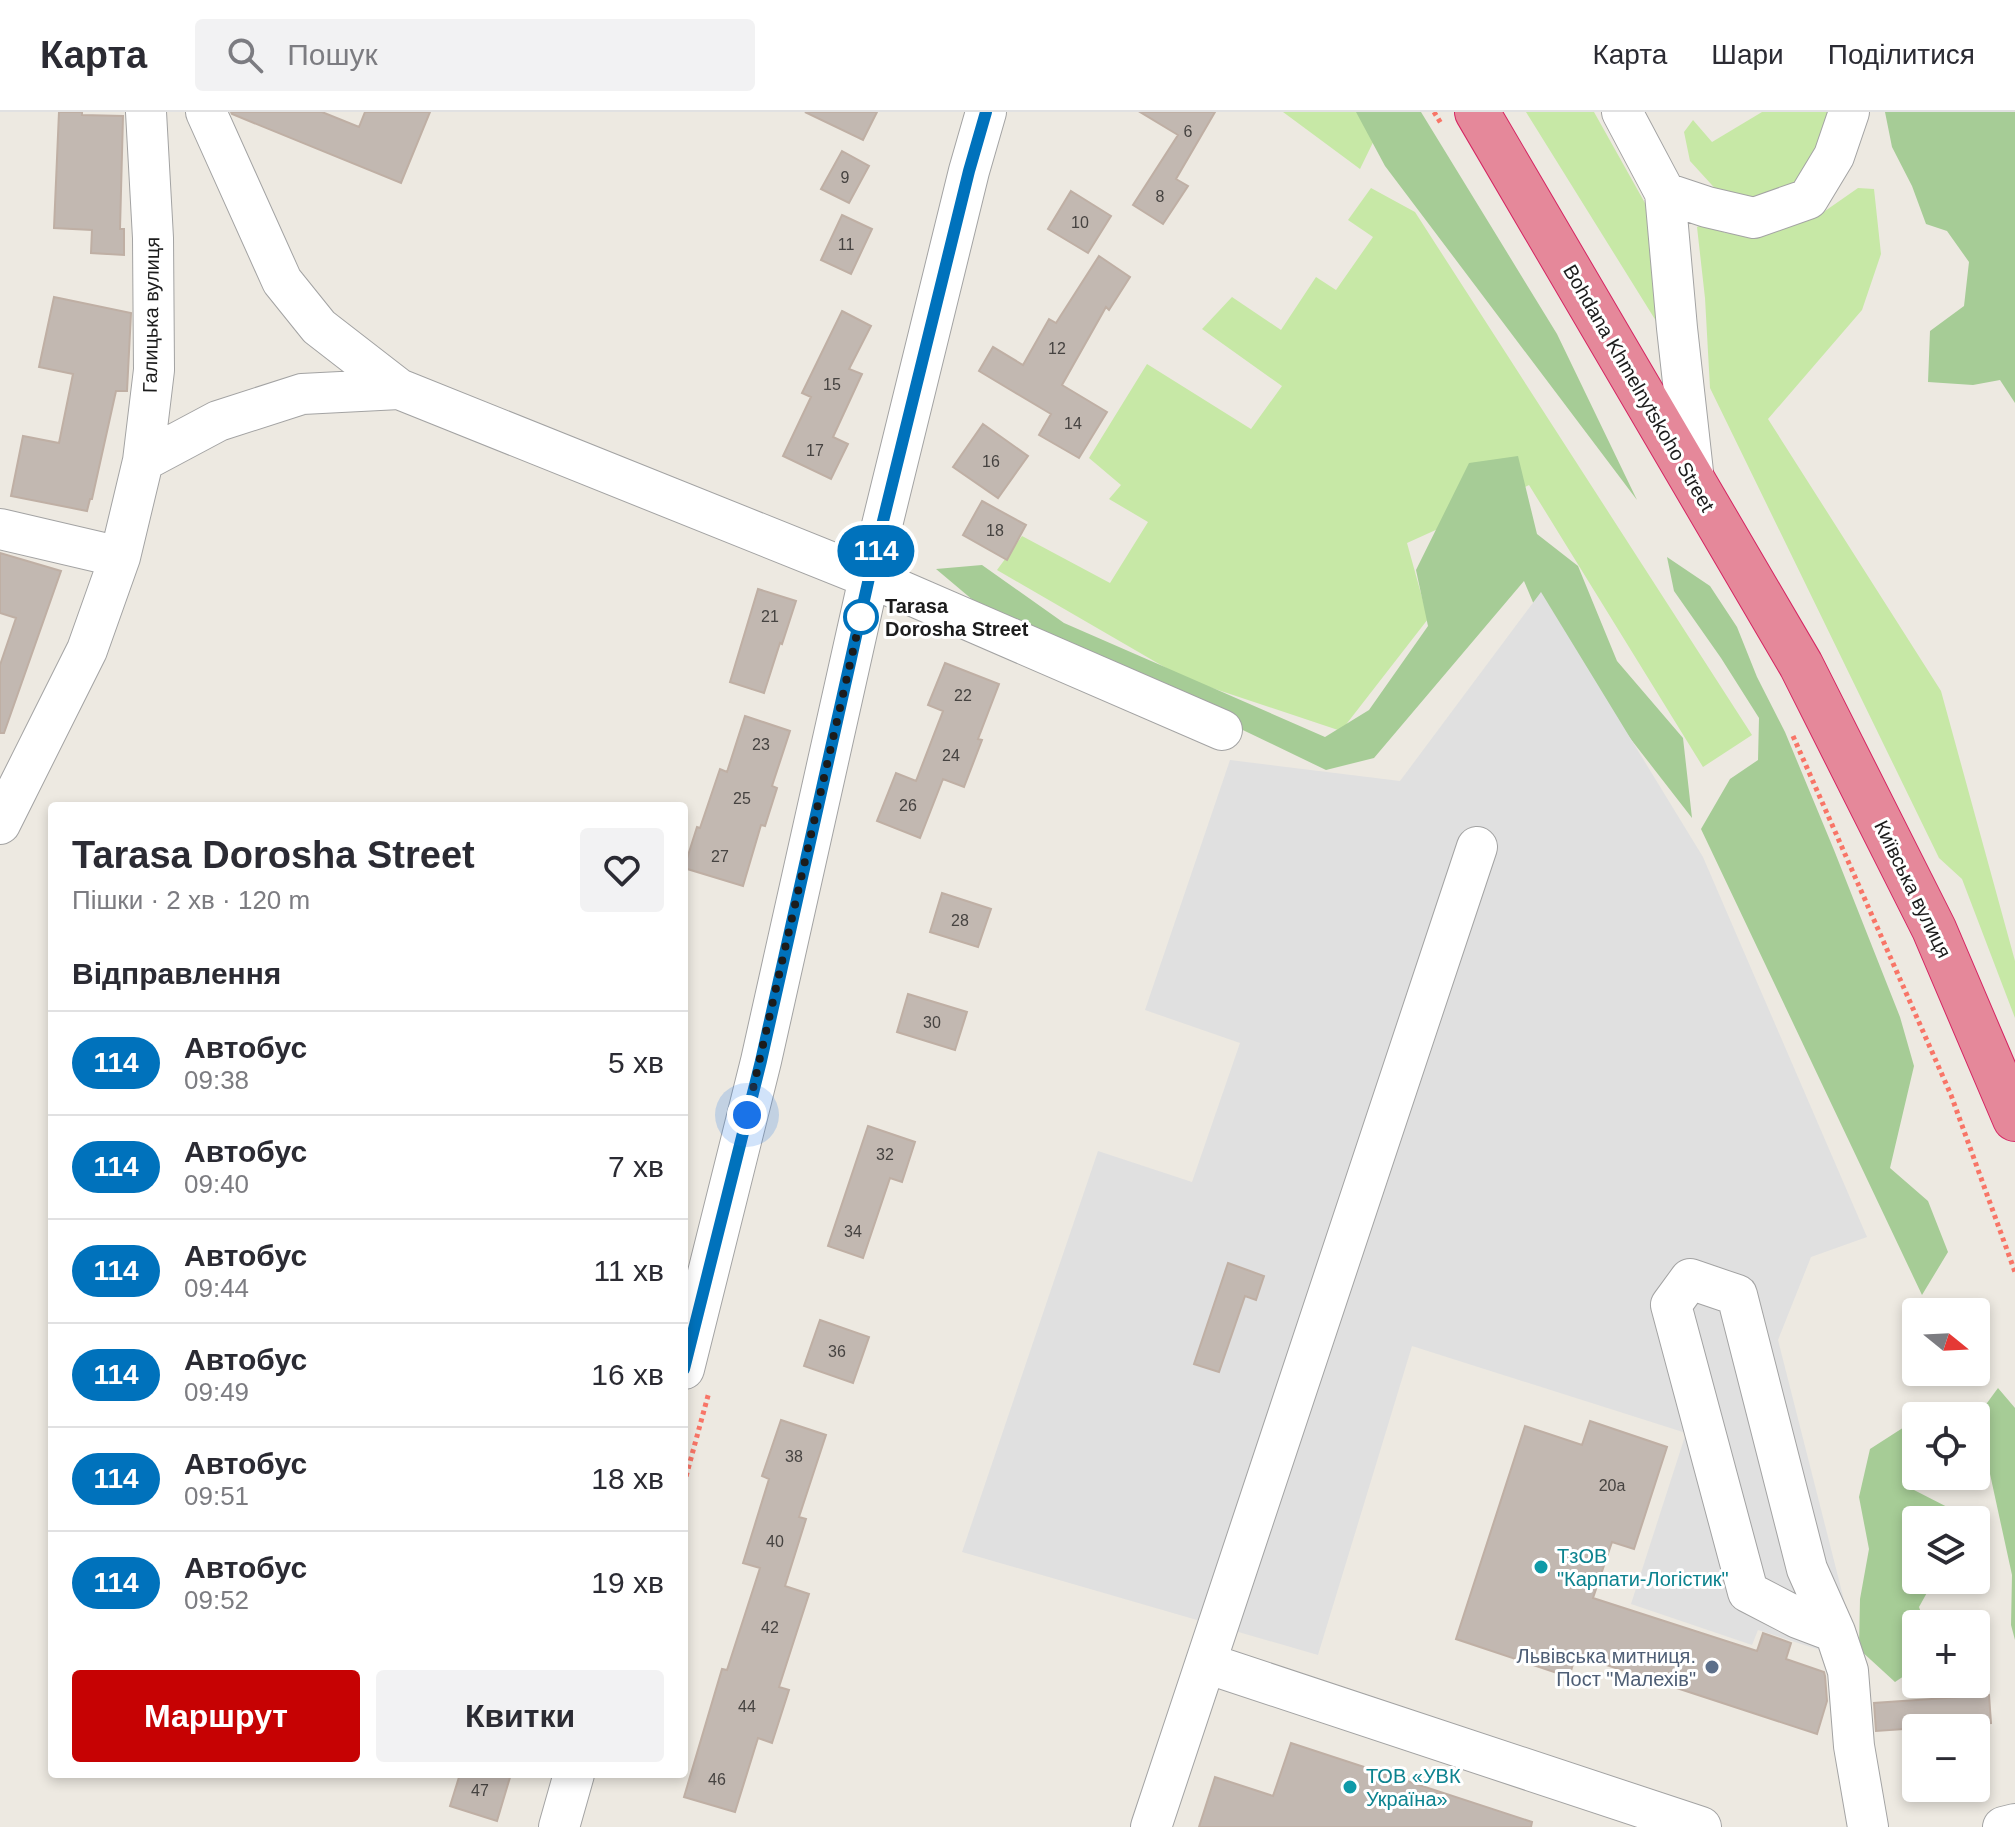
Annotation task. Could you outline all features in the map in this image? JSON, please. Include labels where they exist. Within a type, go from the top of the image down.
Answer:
[{"type":"highway","name":"Bohdana Khmelnytskoho Street","points":[[1464,125],[1694,481],[1801,665]]},
{"type":"highway","name":"Київська вулиця","points":[[1801,665],[1934,929],[2015,1119]]},
{"type":"street","name":"Галицька вулиця","points":[[0,824],[87,650],[120,557],[143,461],[154,370],[153,238],[146,112]]},
{"type":"street","points":[[206,112],[282,281],[319,327],[399,389],[869,578],[1222,730]]},
{"type":"street","points":[[688,1353],[757,1075],[869,578],[986,112]]},
{"type":"street","points":[[1622,112],[1665,193],[1694,481]]},
{"type":"street","points":[[1665,193],[1754,218],[1808,199],[1834,156],[1849,112]]},
{"type":"street","points":[[143,461],[218,421],[302,394],[399,389]]},
{"type":"street","points":[[0,529],[120,557]]},
{"type":"street","points":[[1151,1827],[1477,847]]},
{"type":"street","points":[[1835,1632],[1798,1618],[1748,1592],[1671,1305],[1690,1279],[1737,1295],[1807,1569],[1835,1632],[1848,1671],[1854,1746],[1868,1827]]},
{"type":"street","points":[[1206,1663],[1701,1827]]},
{"type":"street","points":[[559,1827],[573,1778]]},
{"type":"street","points":[[2003,1827],[2015,1824]]},
{"type":"path","points":[[1434,112],[1464,125]]},
{"type":"path","points":[[1791,733],[1951,1095],[2015,1272]]},
{"type":"green space","points":[[1283,112],[1363,112],[1380,128],[1360,169]]},
{"type":"green space","points":[[1356,112],[1421,112],[1557,334],[1637,500],[1385,166]]},
{"type":"green space","points":[[1526,112],[1594,112],[1650,212],[1661,329]]},
{"type":"green space","points":[[1762,112],[1830,112],[1799,192],[1760,205],[1721,195],[1690,161],[1684,132],[1693,120],[1712,142]]},
{"type":"green space","points":[[1885,112],[2015,112],[2015,403],[2000,380],[1973,385],[1928,382],[1930,331],[1964,306],[1969,262],[1947,231],[1926,224],[1912,186],[1892,147]]},
{"type":"green space","points":[[1371,188],[1415,212],[1752,735],[1703,767],[1529,485],[1407,543],[1428,619],[1341,731],[1185,679],[997,570],[1022,536],[1110,583],[1148,522],[1109,499],[1121,485],[1089,458],[1147,364],[1251,429],[1282,386],[1202,329],[1232,297],[1281,330],[1316,277],[1336,290],[1373,237],[1348,220]]},
{"type":"green space","points":[[1858,188],[1874,189],[1881,254],[1862,310],[1768,419],[1941,691],[2015,961],[2015,1018],[1962,879],[1939,858],[1710,388],[1697,227],[1708,222],[1725,233],[1764,236],[1815,218]]},
{"type":"green space","points":[[1518,456],[1537,534],[1578,566],[1617,661],[1683,738],[1692,818],[1543,626],[1524,581],[1374,758],[1326,770],[974,601],[936,569],[982,565],[1064,623],[1325,737],[1369,710],[1428,626],[1416,570],[1469,463]]},
{"type":"green space","points":[[1667,557],[1710,586],[1737,627],[1757,677],[1785,732],[1900,1017],[1914,1066],[1890,1168],[1928,1201],[1948,1252],[1922,1295],[1701,829],[1730,779],[1758,760],[1759,718],[1674,591]]},
{"type":"green space","points":[[1998,1388],[2015,1408],[2015,1640],[2011,1625],[2012,1575],[1990,1474],[1988,1402]]},
{"type":"green space","points":[[1902,1428],[1902,1490],[1914,1490],[1945,1506],[1902,1506],[1902,1594],[1926,1594],[1920,1610],[1902,1610],[1902,1677],[1895,1682],[1859,1649],[1860,1599],[1869,1549],[1859,1497],[1870,1449]]},
{"type":"shaded area","points":[[1541,592],[1703,857],[1867,1237],[1811,1257],[1778,1340],[1860,1663],[1758,1630],[1752,1645],[1631,1604],[1686,1433],[1412,1346],[1318,1655],[962,1552],[1098,1151],[1192,1182],[1240,1043],[1145,1010],[1230,760],[1400,781]]},
{"type":"building","points":[[59,112],[123,116],[120,229],[124,229],[124,255],[91,253],[92,230],[54,228]]},
{"type":"building","points":[[231,112],[322,112],[359,127],[365,112],[430,112],[401,183]]},
{"type":"building","points":[[805,112],[877,112],[863,140]]},
{"type":"building","points":[[1140,112],[1215,112],[1176,179],[1188,186],[1163,224],[1133,205],[1178,135]]},
{"type":"building","points":[[842,151],[869,166],[849,203],[821,189]]},
{"type":"building","points":[[1071,191],[1111,216],[1088,253],[1048,229]]},
{"type":"building","points":[[842,215],[872,229],[851,274],[821,260]]},
{"type":"building","points":[[1099,256],[1130,277],[1109,310],[1106,307],[1062,385],[1107,412],[1079,458],[1039,435],[1051,414],[979,371],[993,347],[1023,365],[1049,319],[1056,323]]},
{"type":"building","points":[[54,297],[131,313],[127,391],[116,391],[87,511],[11,496],[23,436],[59,443],[73,374],[39,367]]},
{"type":"building","points":[[842,311],[871,326],[849,369],[862,374],[833,437],[848,444],[831,479],[783,456],[811,397],[802,393]]},
{"type":"building","points":[[983,424],[1028,456],[998,498],[953,467]]},
{"type":"building","points":[[982,501],[1026,525],[1007,560],[963,535]]},
{"type":"building","points":[[0,553],[61,571],[4,733],[0,733],[0,665],[16,618],[0,613]]},
{"type":"building","points":[[758,589],[796,601],[764,693],[730,682]]},
{"type":"building","points":[[945,663],[999,684],[964,787],[943,779],[920,838],[877,821],[896,773],[916,781],[943,711],[928,705]]},
{"type":"building","points":[[745,716],[790,731],[772,786],[777,788],[765,826],[761,825],[743,886],[688,869],[688,855],[697,827],[700,828],[720,769],[727,772]]},
{"type":"building","points":[[942,893],[991,909],[978,947],[930,932]]},
{"type":"building","points":[[908,994],[967,1012],[955,1050],[897,1032]]},
{"type":"building","points":[[868,1126],[915,1142],[902,1182],[890,1178],[863,1258],[828,1246]]},
{"type":"building","points":[[1228,1263],[1264,1276],[1256,1300],[1245,1296],[1219,1372],[1194,1364]]},
{"type":"building","points":[[820,1320],[869,1337],[853,1383],[804,1366]]},
{"type":"building","points":[[781,1420],[826,1435],[799,1517],[806,1519],[785,1586],[809,1594],[779,1687],[789,1690],[772,1743],[758,1738],[735,1812],[684,1797],[722,1669],[727,1670],[760,1568],[743,1563],[769,1479],[762,1476]]},
{"type":"building","points":[[1590,1421],[1667,1447],[1634,1549],[1612,1542],[1593,1598],[1757,1651],[1763,1633],[1791,1643],[1786,1659],[1824,1672],[1827,1701],[1817,1734],[1576,1655],[1569,1677],[1456,1639],[1525,1426],[1582,1445]]},
{"type":"building","points":[[1989,1698],[1991,1723],[1990,1714],[1902,1714],[1902,1729],[1876,1731],[1874,1703]]},
{"type":"building","name":"ТОВ «УВК Україна»","points":[[1291,1743],[1532,1822],[1531,1827],[1199,1827],[1215,1777],[1273,1796]]},
{"type":"building","points":[[459,1778],[510,1778],[497,1821],[450,1806]]},
{"type":"bus line","name":"114","points":[[688,1353],[761,1061],[869,578],[986,112]]},
{"type":"place","name":"Tarasa Dorosha Street","points":[[861,617]]},
{"type":"place","name":"ТзОВ \"Карпати-Логістик\"","points":[[1541,1567]]},
{"type":"place","name":"Львівська митниця. Пост \"Малехів\"","points":[[1712,1667]]},
{"type":"place","name":"ТОВ «УВК Україна»","points":[[1350,1787]]},
{"type":"route","points":[[747,1115],[863,607],[861,617]]}]
